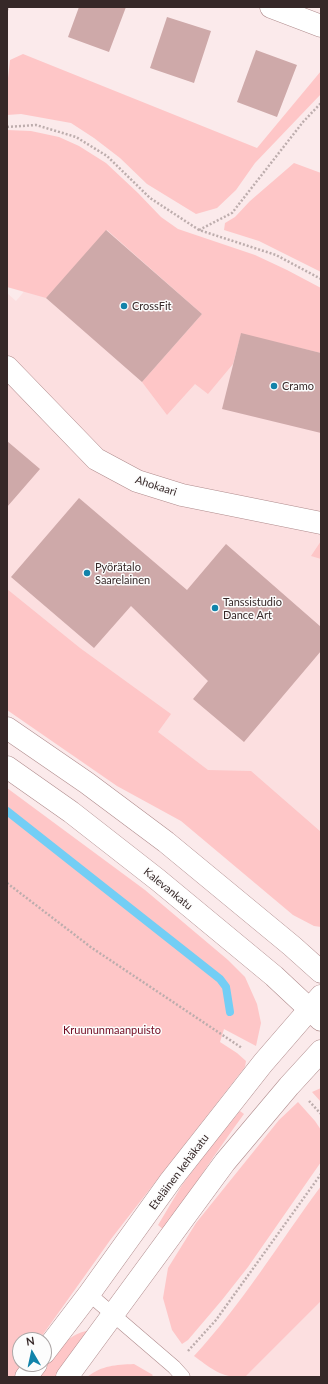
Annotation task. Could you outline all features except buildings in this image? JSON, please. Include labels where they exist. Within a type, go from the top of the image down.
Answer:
[{"type":"street","points":[[272,7],[321,26]]},
{"type":"street","name":"Ahokaari","points":[[7,367],[96,459],[137,481],[182,495],[321,523]]},
{"type":"street","points":[[7,728],[87,783],[166,842],[292,946],[321,972]]},
{"type":"street","name":"Kalevankatu","points":[[7,767],[71,812],[158,880],[274,976],[317,1008]]},
{"type":"street","name":"Eteläinen kehäkatu","points":[[52,1343],[89,1294],[170,1180],[263,1063],[317,1008]]},
{"type":"street","points":[[68,1377],[225,1162],[289,1086],[321,1051]]},
{"type":"lane","points":[[89,1294],[114,1314],[179,1372]]},
{"type":"path","points":[[199,230],[232,213],[303,122],[321,103]]},
{"type":"path","points":[[7,127],[36,125],[76,137],[107,156],[150,198],[199,230],[276,255],[321,279]]},
{"type":"path","points":[[7,883],[92,948],[263,1063]]},
{"type":"path","points":[[179,1372],[321,1174]]},
{"type":"shaded area","points":[[99,203],[321,324],[321,884],[7,647],[7,293],[16,301]]},
{"type":"shaded area","points":[[321,1301],[321,1377],[244,1377],[252,1370]]},
{"type":"green space","points":[[23,54],[257,148],[321,71],[321,94],[255,163],[236,190],[217,208],[196,214],[147,184],[120,158],[71,123],[21,114],[7,115],[7,87],[10,60]]},
{"type":"green space","points":[[7,130],[31,131],[59,137],[79,146],[106,163],[161,217],[178,229],[255,255],[321,288],[321,353],[241,334],[233,364],[208,394],[195,384],[167,415],[142,382],[202,314],[107,230],[46,298],[7,287]]},
{"type":"green space","points":[[294,163],[321,173],[321,272],[259,241],[224,230],[225,223],[235,217],[250,201]]},
{"type":"green space","points":[[321,541],[321,559],[311,556]]},
{"type":"green space","points":[[7,589],[80,648],[171,714],[158,732],[208,770],[251,771],[321,832],[321,927],[314,926],[293,915],[181,821],[117,786],[7,710]]},
{"type":"green space","name":"Kruununmaanpuisto","points":[[7,788],[145,890],[228,960],[245,977],[257,1004],[261,1023],[256,1046],[224,1029],[220,1042],[246,1061],[245,1067],[111,1239],[45,1332],[12,1332],[12,1372],[18,1372],[15,1377],[7,1377]]},
{"type":"green space","points":[[321,1088],[321,1102],[312,1092]]},
{"type":"green space","points":[[298,1102],[321,1130],[321,1162],[248,1267],[188,1340],[182,1344],[172,1330],[163,1298],[168,1268],[196,1223],[279,1120]]},
{"type":"green space","points":[[240,1111],[244,1114],[164,1230],[158,1225],[182,1185]]},
{"type":"green space","points":[[321,1186],[321,1301],[246,1376],[238,1377],[224,1375],[212,1369],[194,1356],[228,1316]]},
{"type":"green space","points":[[91,1330],[57,1377],[39,1377],[42,1372],[52,1372],[52,1357],[54,1354],[66,1341],[82,1332]]},
{"type":"green space","points":[[134,1364],[153,1375],[151,1377],[87,1377],[104,1368],[115,1365]]},
{"type":"waterway","points":[[7,811],[220,979],[226,987],[230,1012]]},
{"type":"place","name":"CrossFit","points":[[124,306]]},
{"type":"place","name":"Cramo","points":[[274,386]]},
{"type":"place","name":"Pyörätalo Saarelainen","points":[[87,573]]},
{"type":"place","name":"Tanssistudio Dance Art","points":[[215,608]]}]
